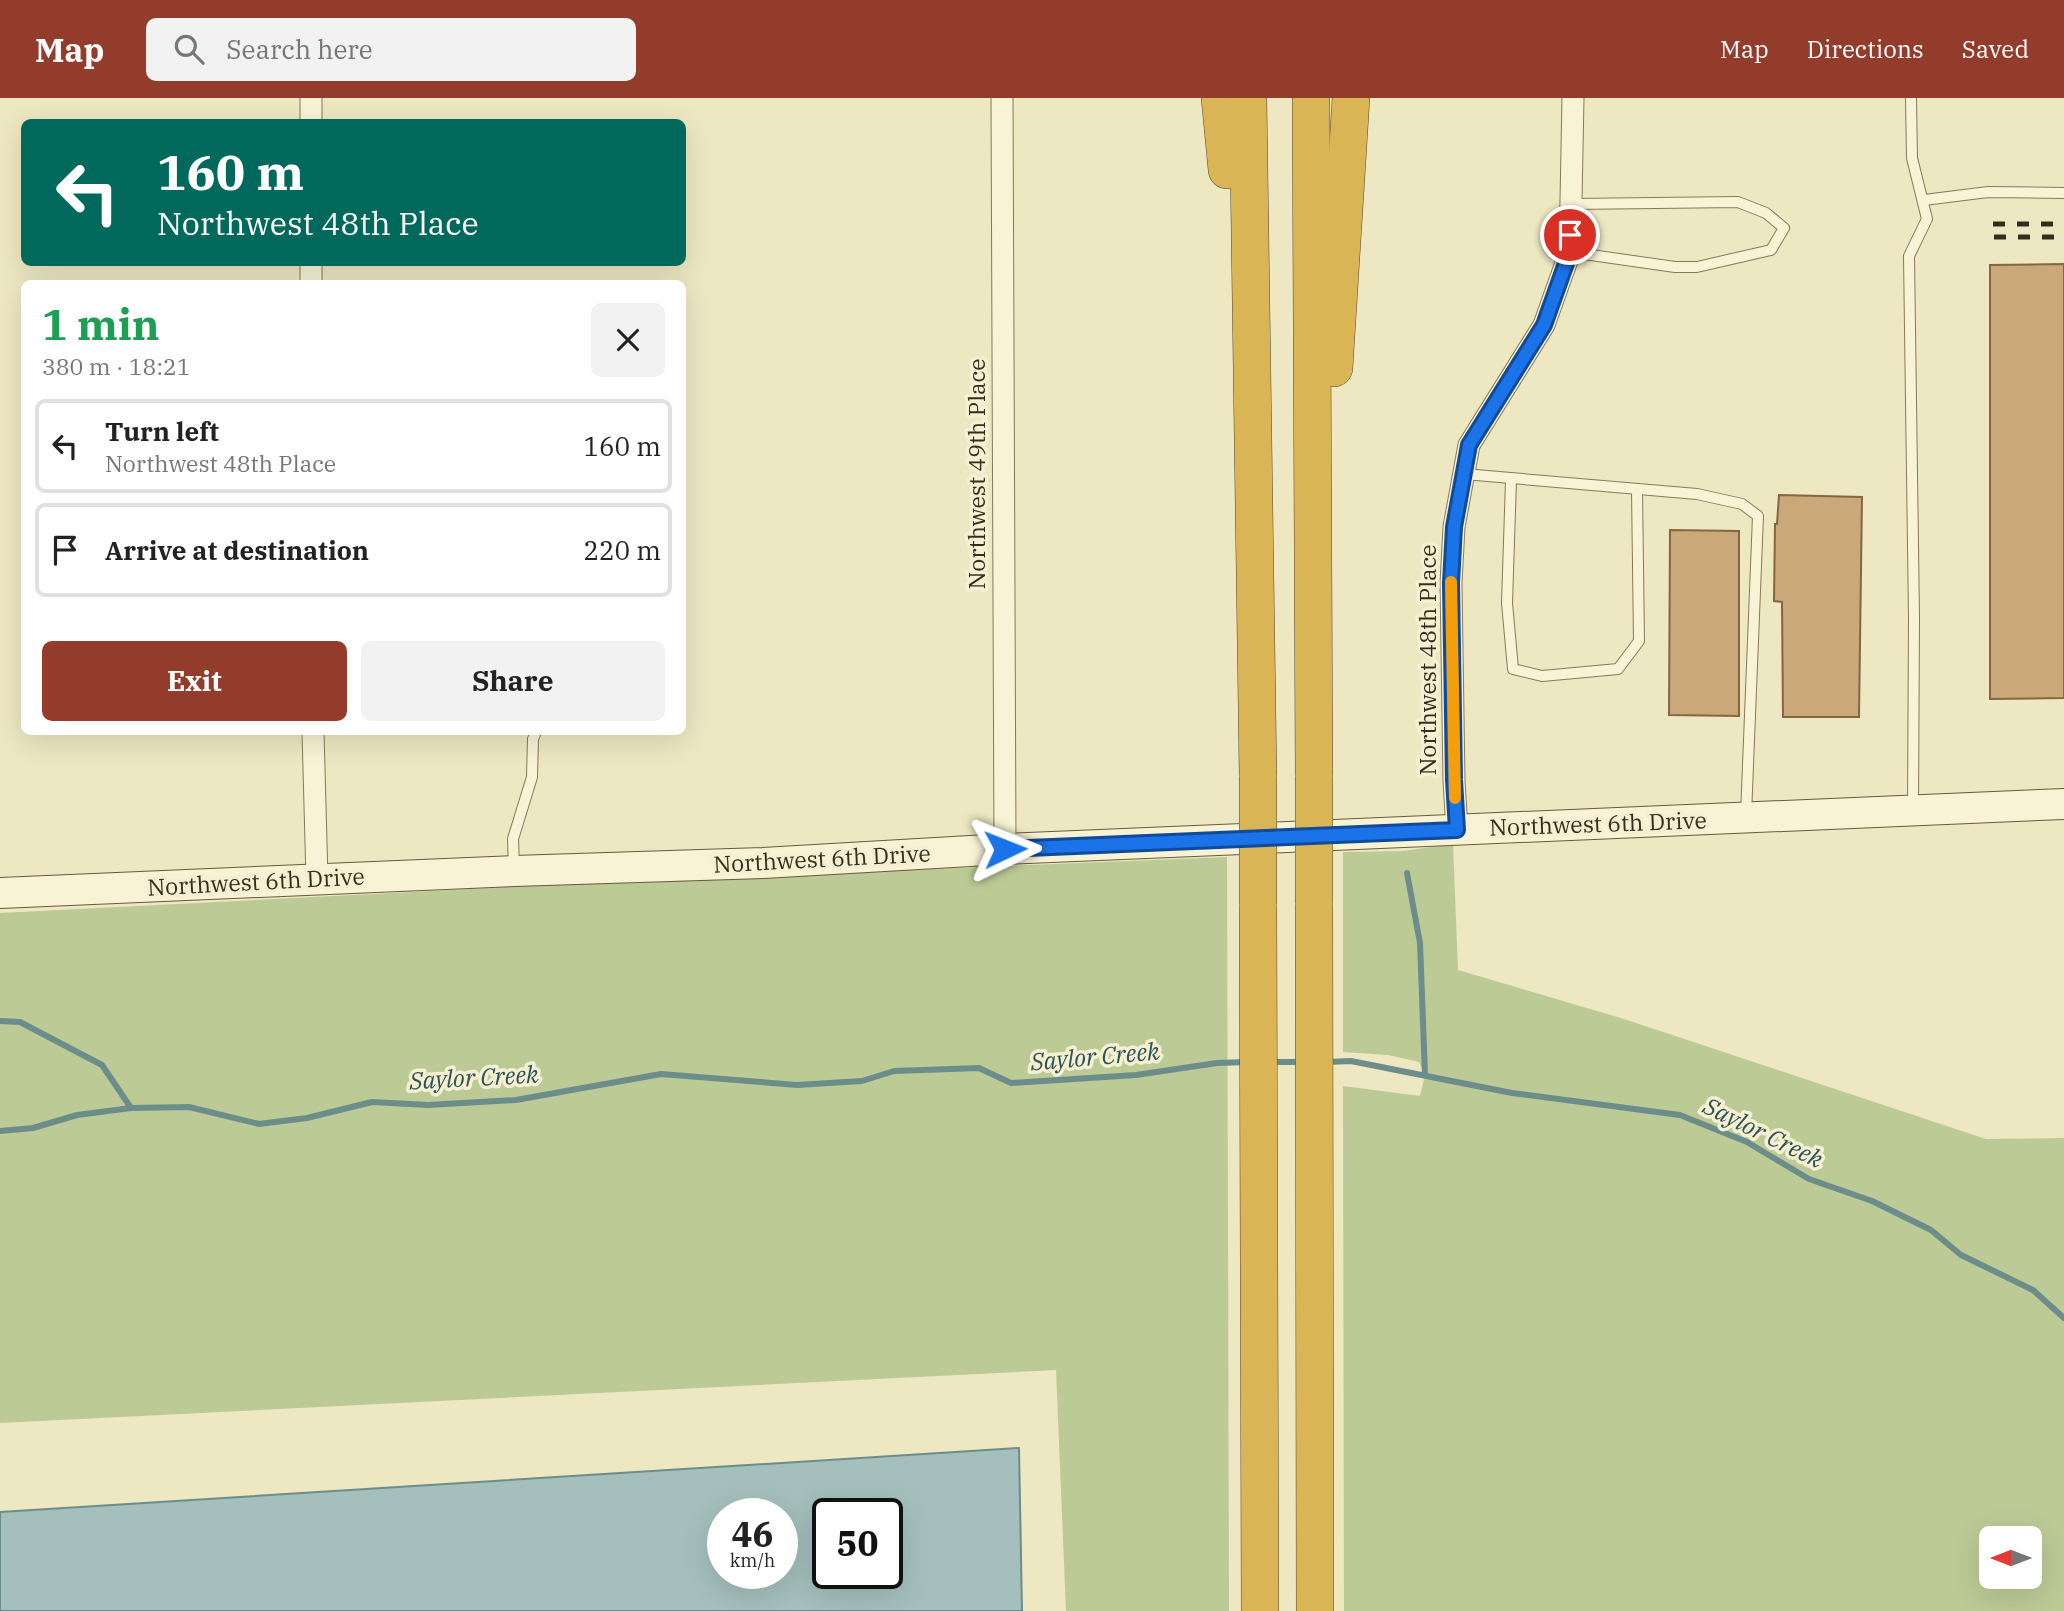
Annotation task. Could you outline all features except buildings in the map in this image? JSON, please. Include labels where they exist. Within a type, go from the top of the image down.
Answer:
[{"type":"highway","points":[[1220,98],[1227,162],[1234,347],[1257,604]]},
{"type":"highway","points":[[1248,98],[1257,604],[1260,1611]]},
{"type":"highway","points":[[1311,98],[1315,1611]]},
{"type":"highway","points":[[1313,620],[1334,368],[1351,98]]},
{"type":"main road","name":"Northwest 6th Drive","points":[[0,893],[762,863],[1005,849],[2064,804]]},
{"type":"street","points":[[311,98],[311,119]]},
{"type":"street","name":"Northwest 49th Place","points":[[1002,98],[1005,849]]},
{"type":"street","name":"Northwest 48th Place","points":[[1457,830],[1451,583],[1454,527],[1469,445],[1544,325],[1570,252],[1573,98]]},
{"type":"street","points":[[313,735],[317,879]]},
{"type":"lane","points":[[1911,98],[1912,158],[1927,219],[1909,256],[1915,742],[1913,810]]},
{"type":"lane","points":[[1924,200],[1989,192],[2064,192]]},
{"type":"lane","points":[[1570,252],[1675,267],[1698,267],[1771,250],[1784,228],[1766,213],[1738,202],[1572,204]]},
{"type":"lane","points":[[1464,474],[1697,494],[1742,504],[1758,516],[1751,728],[1745,818]]},
{"type":"lane","points":[[1511,480],[1507,603],[1513,669],[1542,676],[1618,669],[1639,641],[1637,490]]},
{"type":"lane","points":[[514,871],[513,839],[532,776],[535,735]]},
{"type":"green space","points":[[1453,844],[1458,970],[1624,1019],[1986,1139],[2064,1138],[2064,1611],[1344,1611],[1343,1086],[1420,1096],[1425,1075],[1419,1062],[1388,1055],[1343,1052],[1343,852],[1403,851]]},
{"type":"green space","points":[[1227,857],[1229,1611],[1066,1611],[1056,1370],[0,1423],[0,913],[588,883]]},
{"type":"water","points":[[1019,1448],[1022,1611],[0,1611],[0,1512]]},
{"type":"waterway","points":[[1407,873],[1420,943],[1425,1075]]},
{"type":"waterway","points":[[0,1021],[20,1022],[102,1065],[131,1108]]},
{"type":"waterway","name":"Saylor Creek","points":[[1327,1062],[1351,1061],[1512,1093],[1680,1115],[1747,1142],[1809,1179],[1872,1201],[1931,1230],[1961,1255],[2033,1290],[2064,1318]]},
{"type":"waterway","name":"Saylor Creek","points":[[0,1131],[33,1128],[77,1115],[131,1108],[189,1107],[259,1124],[307,1118],[372,1102],[428,1105],[516,1100],[661,1074],[797,1085],[862,1081],[894,1071],[979,1068],[1011,1083],[1136,1075],[1217,1063],[1246,1062]]},
{"type":"waterway","name":"Saylor Creek","points":[[1271,1062],[1302,1062]]},
{"type":"railway","points":[[1993,224],[2064,224]]},
{"type":"railway","points":[[1994,237],[2064,237]]},
{"type":"slow traffic","points":[[1451,582],[1455,798]]},
{"type":"route","points":[[1005,849],[1457,830],[1451,583],[1454,527],[1469,445],[1544,325],[1570,252],[1570,235]]}]
